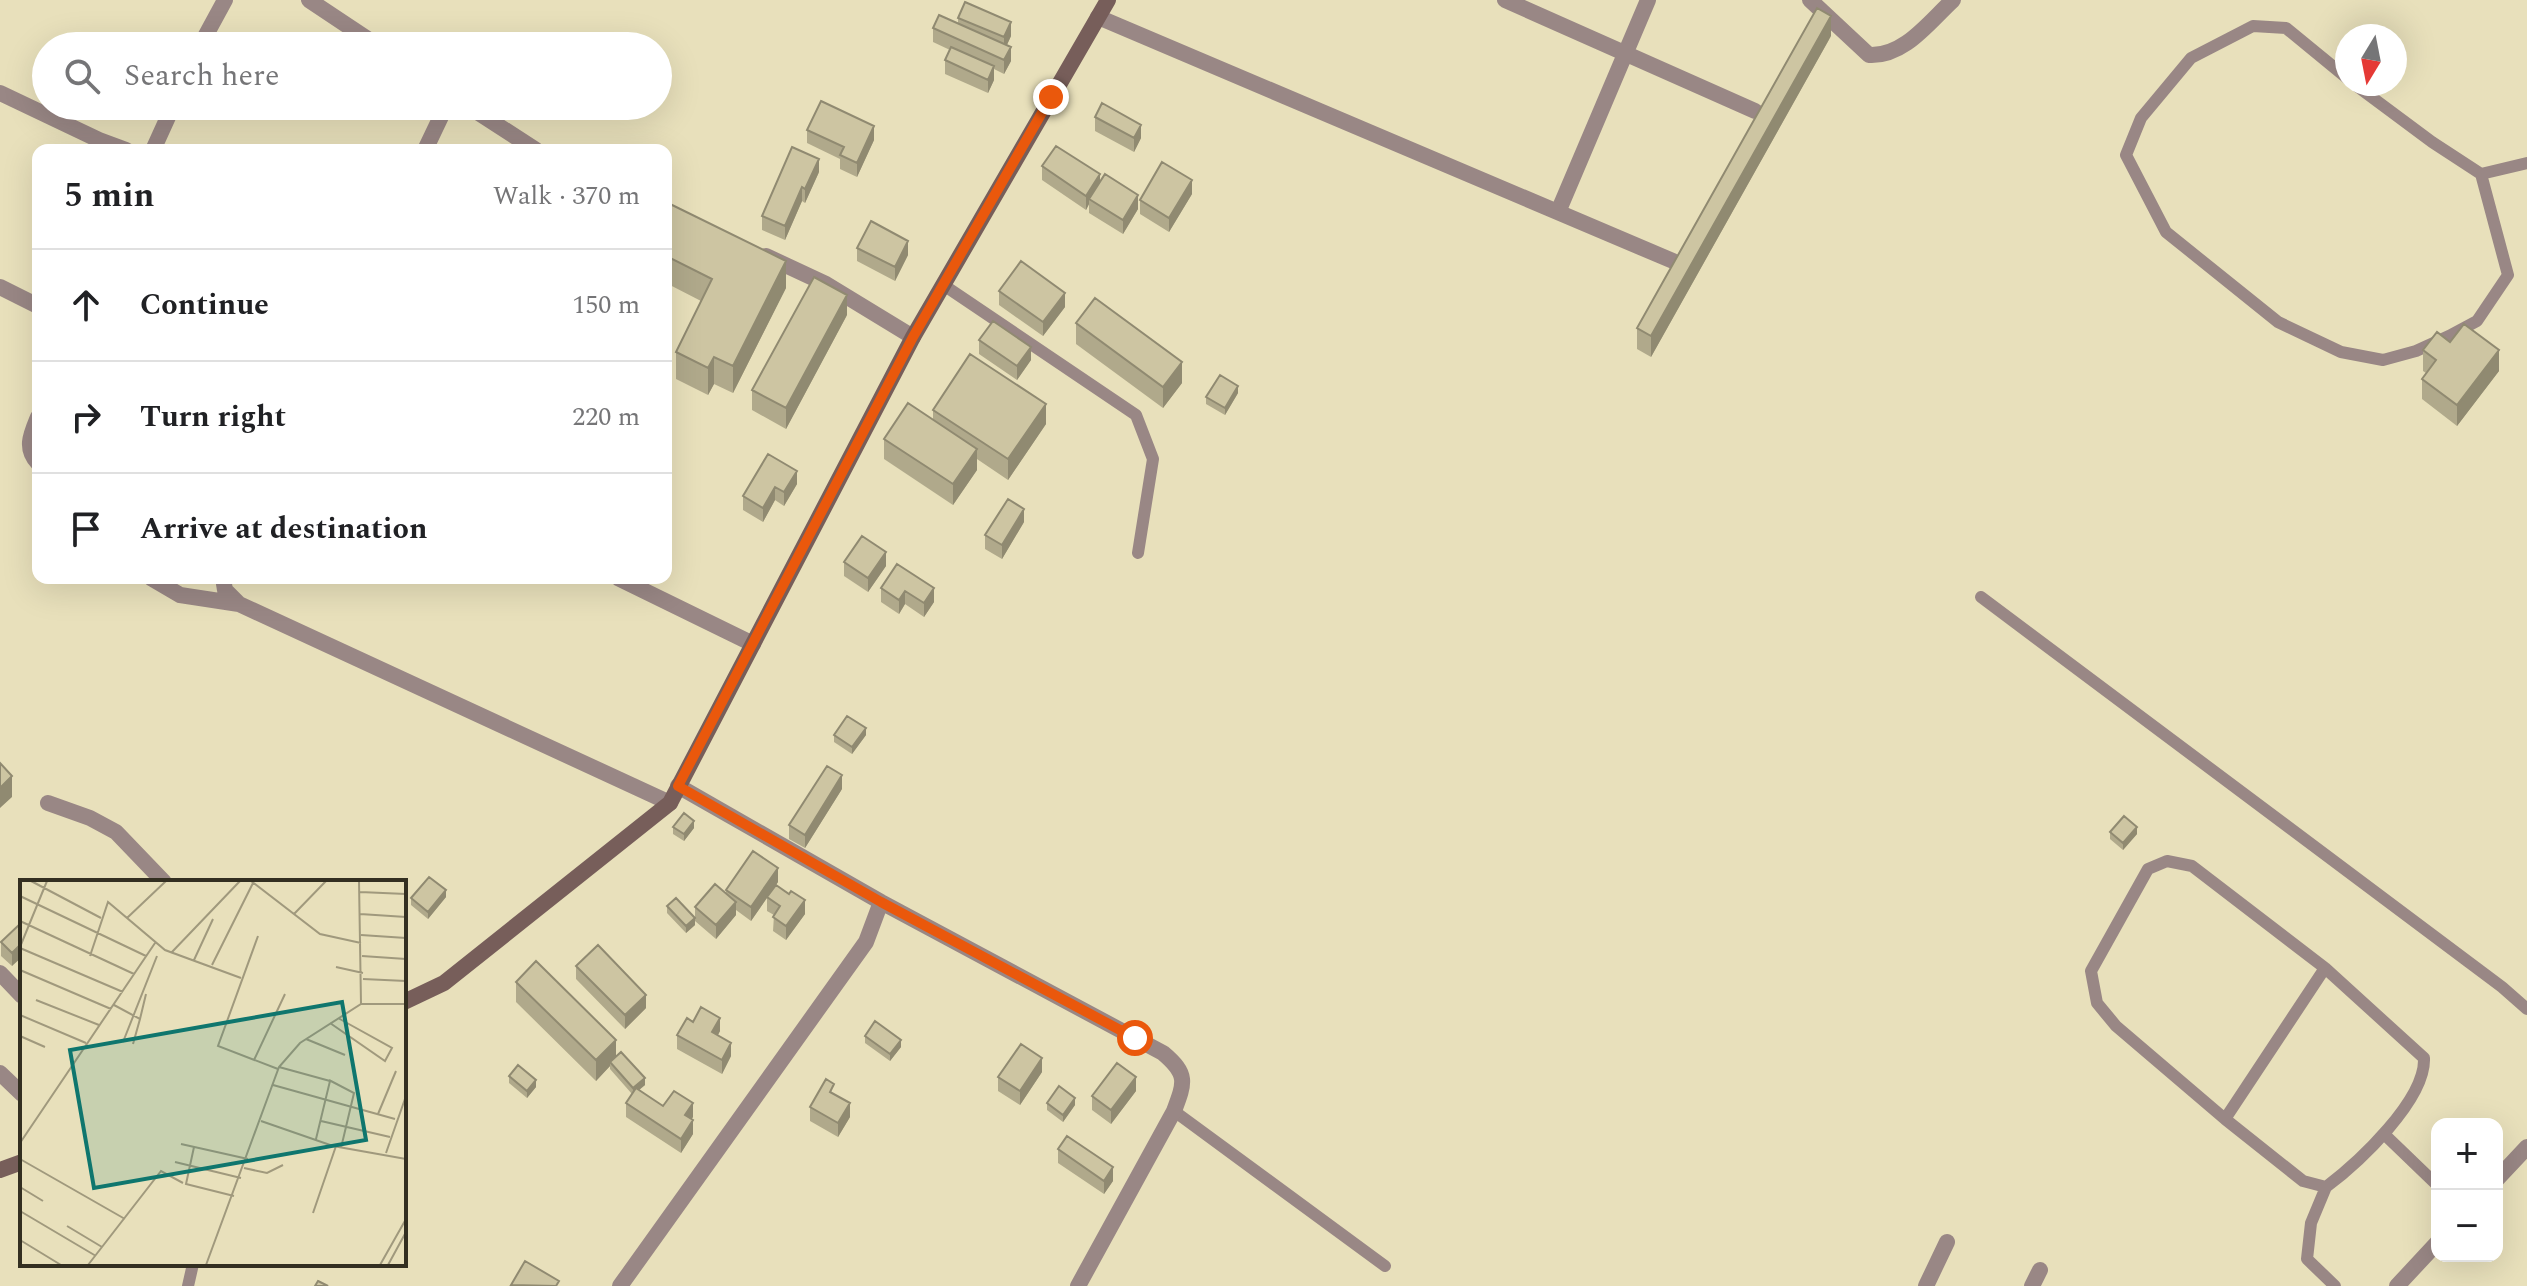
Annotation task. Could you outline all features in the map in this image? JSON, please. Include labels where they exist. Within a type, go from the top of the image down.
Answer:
[{"type":"street","points":[[208,32],[225,0]]},
{"type":"street","points":[[309,0],[357,32]]},
{"type":"street","points":[[406,1001],[444,983],[670,803],[913,337],[1108,0]]},
{"type":"street","points":[[1505,0],[1755,111]]},
{"type":"street","points":[[1558,212],[1648,0]]},
{"type":"street","points":[[1810,0],[1869,55],[1879,56],[1901,47],[1953,0]]},
{"type":"street","points":[[1098,17],[1673,261]]},
{"type":"street","points":[[0,93],[32,108]]},
{"type":"street","points":[[57,120],[110,144]]},
{"type":"street","points":[[156,144],[167,120]]},
{"type":"street","points":[[428,144],[439,120]]},
{"type":"street","points":[[490,120],[527,144]]},
{"type":"street","points":[[753,250],[826,284],[913,337]]},
{"type":"street","points":[[0,287],[32,303]]},
{"type":"street","points":[[161,584],[180,595],[239,604],[670,803]]},
{"type":"street","points":[[224,584],[225,590],[239,604]]},
{"type":"street","points":[[630,584],[753,644]]},
{"type":"street","points":[[678,786],[881,902],[1163,1053],[1177,1064],[1183,1076],[1183,1088],[1174,1111],[1078,1286]]},
{"type":"street","points":[[48,803],[90,818],[116,832],[162,880]]},
{"type":"street","points":[[620,1286],[866,942],[881,902]]},
{"type":"street","points":[[0,973],[20,994]]},
{"type":"street","points":[[0,1073],[20,1092]]},
{"type":"street","points":[[2503,1173],[2527,1147]]},
{"type":"street","points":[[0,1170],[20,1163]]},
{"type":"street","points":[[1926,1286],[1947,1242]]},
{"type":"street","points":[[2397,1286],[2431,1249]]},
{"type":"street","points":[[2032,1286],[2040,1270]]},
{"type":"lane","points":[[2335,68],[2286,28],[2253,26],[2191,58],[2141,118],[2126,155],[2166,232],[2278,322],[2341,352],[2383,360],[2416,351],[2477,321],[2508,275],[2481,174],[2370,96]]},
{"type":"lane","points":[[2481,174],[2527,163]]},
{"type":"lane","points":[[942,284],[1136,415],[1153,459],[1138,553]]},
{"type":"lane","points":[[1981,597],[2502,987],[2527,1009]]},
{"type":"lane","points":[[2326,1187],[2303,1181],[2225,1119],[2116,1026],[2097,1003],[2091,971],[2148,869],[2167,861],[2192,866],[2325,968],[2424,1058],[2421,1081],[2384,1134],[2348,1171],[2326,1187],[2311,1223],[2307,1259],[2335,1286]]},
{"type":"lane","points":[[2225,1119],[2325,968]]},
{"type":"lane","points":[[1174,1111],[1385,1266]]},
{"type":"lane","points":[[2384,1134],[2431,1179]]},
{"type":"lane","points":[[188,1286],[193,1266]]},
{"type":"building","points":[[965,2],[1011,22],[1004,37],[958,18]]},
{"type":"building","points":[[1817,8],[1831,16],[1651,336],[1637,328]]},
{"type":"building","points":[[939,15],[1011,47],[1004,60],[933,28]]},
{"type":"building","points":[[951,47],[994,66],[988,80],[945,60]]},
{"type":"building","points":[[821,101],[874,126],[857,163],[840,155],[844,147],[807,130]]},
{"type":"building","points":[[1102,103],[1141,125],[1134,138],[1095,117]]},
{"type":"building","points":[[1056,146],[1100,174],[1086,196],[1042,166]]},
{"type":"building","points":[[792,147],[819,159],[805,189],[802,187],[785,226],[762,216]]},
{"type":"building","points":[[1162,162],[1192,180],[1169,218],[1140,200]]},
{"type":"building","points":[[1105,174],[1138,195],[1123,220],[1089,199]]},
{"type":"building","points":[[672,205],[786,261],[733,366],[714,357],[708,368],[676,352],[712,279],[672,259]]},
{"type":"building","points":[[871,221],[908,241],[895,267],[857,248]]},
{"type":"building","points":[[1021,261],[1065,293],[1043,322],[999,291]]},
{"type":"building","points":[[814,277],[847,295],[786,408],[752,390]]},
{"type":"building","points":[[1095,298],[1182,362],[1163,387],[1076,323]]},
{"type":"building","points":[[993,321],[1031,347],[1017,366],[979,340]]},
{"type":"building","points":[[2464,324],[2499,350],[2457,405],[2422,379],[2436,360],[2423,350],[2437,332],[2450,342]]},
{"type":"building","points":[[970,354],[1046,404],[1008,459],[933,410]]},
{"type":"building","points":[[1220,375],[1238,386],[1225,408],[1206,397]]},
{"type":"building","points":[[908,403],[977,449],[953,484],[884,439]]},
{"type":"building","points":[[768,454],[797,471],[784,492],[775,487],[763,508],[743,496]]},
{"type":"building","points":[[1008,499],[1024,509],[1002,545],[985,535]]},
{"type":"building","points":[[862,536],[886,552],[868,578],[844,562]]},
{"type":"building","points":[[897,564],[934,588],[924,603],[905,591],[899,600],[881,588]]},
{"type":"building","points":[[847,716],[866,728],[852,747],[834,735]]},
{"type":"building","points":[[0,763],[12,776],[0,788]]},
{"type":"building","points":[[827,766],[842,775],[805,835],[789,825]]},
{"type":"building","points":[[684,813],[694,821],[684,834],[673,827]]},
{"type":"building","points":[[2124,816],[2137,827],[2123,843],[2110,832]]},
{"type":"building","points":[[753,851],[778,868],[751,907],[726,890]]},
{"type":"building","points":[[429,877],[446,890],[428,912],[411,898]]},
{"type":"building","points":[[715,884],[736,902],[716,925],[695,907]]},
{"type":"building","points":[[776,885],[805,900],[786,926],[773,917],[780,906],[767,897]]},
{"type":"building","points":[[676,898],[695,918],[686,926],[667,906]]},
{"type":"building","points":[[20,924],[20,945],[12,953],[1,942]]},
{"type":"building","points":[[598,945],[646,995],[625,1015],[576,966]]},
{"type":"building","points":[[536,961],[616,1040],[596,1060],[516,982]]},
{"type":"building","points":[[701,1007],[720,1018],[712,1032],[731,1043],[722,1060],[677,1035],[687,1018],[693,1022]]},
{"type":"building","points":[[875,1021],[901,1040],[890,1054],[865,1036]]},
{"type":"building","points":[[1021,1044],[1042,1058],[1020,1091],[998,1077]]},
{"type":"building","points":[[621,1052],[645,1078],[633,1088],[610,1062]]},
{"type":"building","points":[[1117,1063],[1136,1077],[1111,1110],[1092,1096]]},
{"type":"building","points":[[518,1065],[536,1080],[527,1091],[509,1076]]},
{"type":"building","points":[[826,1079],[834,1084],[830,1092],[850,1103],[838,1123],[810,1107]]},
{"type":"building","points":[[1059,1086],[1075,1098],[1063,1115],[1047,1103]]},
{"type":"building","points":[[636,1088],[663,1106],[674,1091],[693,1103],[685,1115],[693,1120],[681,1139],[626,1103]]},
{"type":"building","points":[[1067,1136],[1113,1167],[1104,1181],[1058,1149]]},
{"type":"building","points":[[525,1261],[559,1281],[556,1286],[511,1285]]},
{"type":"route","points":[[1051,97],[913,337],[678,786],[881,902],[1135,1038]]}]
